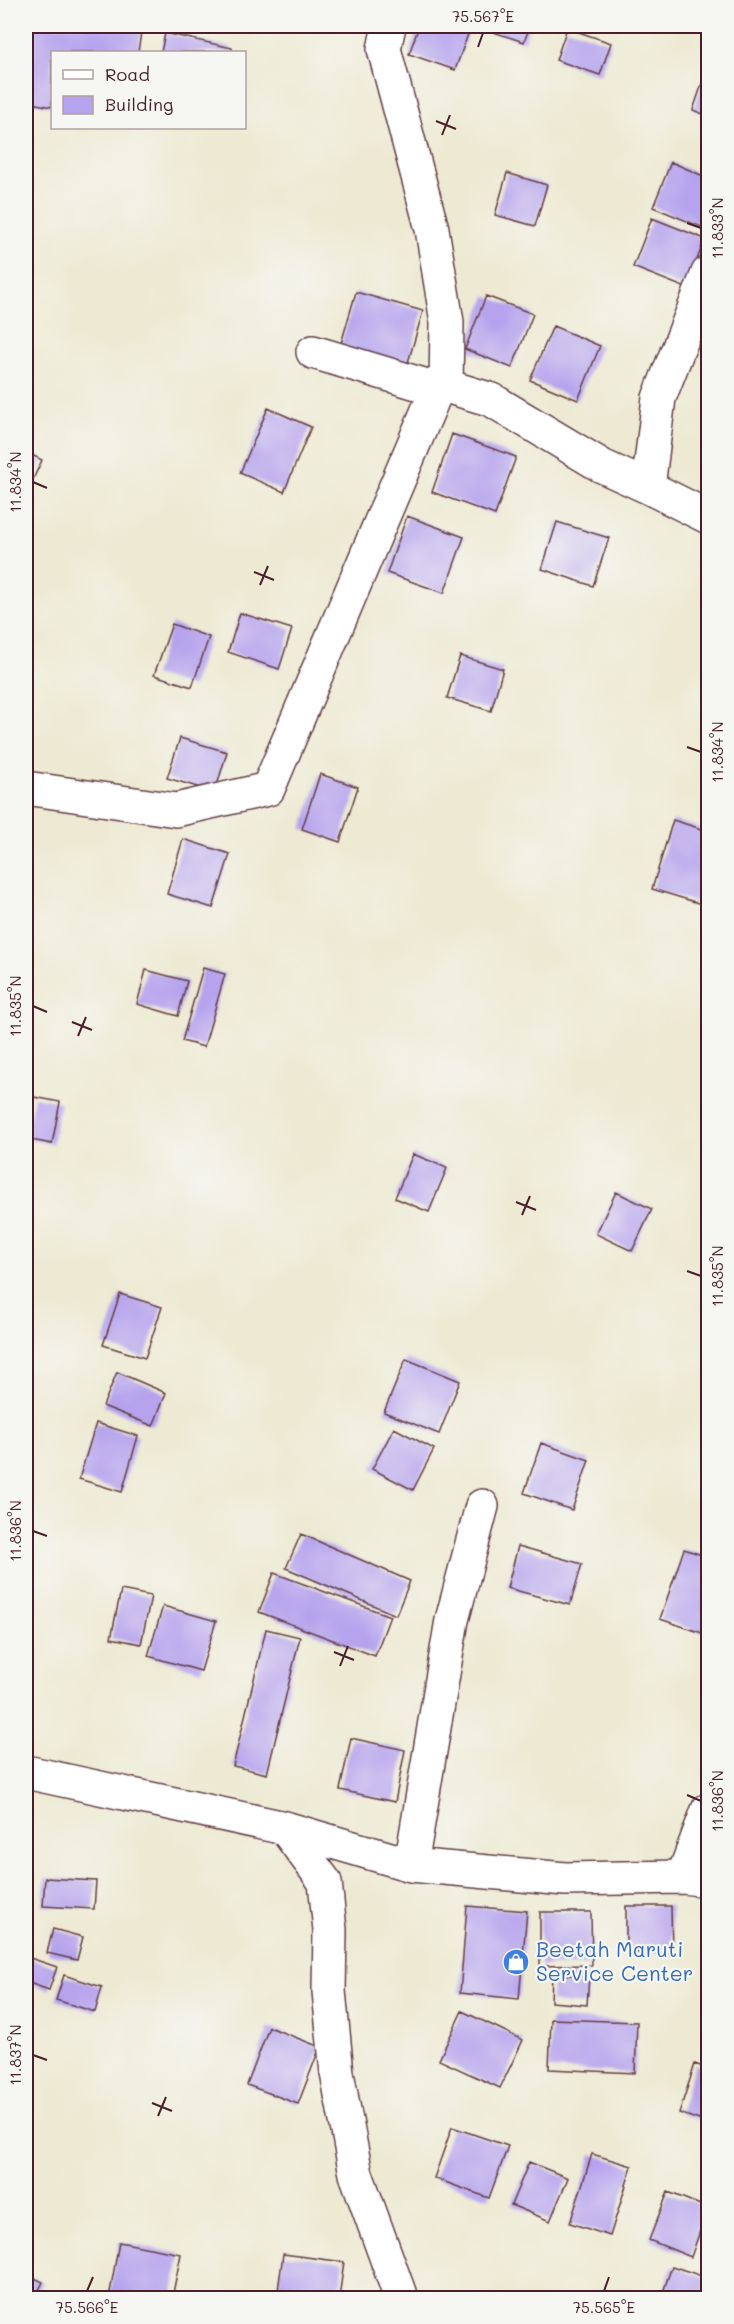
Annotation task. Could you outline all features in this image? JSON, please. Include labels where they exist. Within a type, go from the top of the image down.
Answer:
[{"type":"street","points":[[26,788],[176,810],[268,789],[442,388],[447,322],[432,229],[384,49],[389,26]]},
{"type":"street","points":[[648,487],[659,398],[708,273]]},
{"type":"street","points":[[313,352],[492,400],[602,466],[708,517]]},
{"type":"street","points":[[411,1865],[452,1620],[482,1506]]},
{"type":"street","points":[[26,1772],[285,1828],[411,1865],[565,1879],[696,1878],[708,1810]]},
{"type":"street","points":[[285,1828],[324,1882],[330,1930],[329,1991],[337,2073],[356,2174],[401,2298]]},
{"type":"building","points":[[26,26],[142,26],[138,51],[51,51],[51,107],[26,102]]},
{"type":"building","points":[[419,26],[471,26],[455,70],[409,54]]},
{"type":"building","points":[[475,26],[530,26],[524,42]]},
{"type":"building","points":[[567,28],[611,43],[600,75],[556,60]]},
{"type":"building","points":[[165,33],[232,48],[232,51],[161,51]]},
{"type":"building","points":[[705,75],[708,76],[708,116],[693,110]]},
{"type":"building","points":[[671,162],[708,178],[706,229],[653,207]]},
{"type":"building","points":[[507,173],[547,185],[535,226],[495,215]]},
{"type":"building","points":[[652,218],[705,239],[686,288],[633,267]]},
{"type":"building","points":[[356,292],[423,311],[407,366],[340,347]]},
{"type":"building","points":[[486,296],[533,314],[512,368],[465,349]]},
{"type":"building","points":[[553,326],[600,346],[578,400],[530,380]]},
{"type":"building","points":[[268,408],[311,427],[284,492],[240,473]]},
{"type":"building","points":[[452,434],[516,457],[495,515],[432,492]]},
{"type":"building","points":[[26,452],[42,460],[27,492],[26,491]]},
{"type":"building","points":[[407,516],[464,537],[444,593],[387,573]]},
{"type":"building","points":[[557,522],[609,538],[593,586],[542,569]]},
{"type":"building","points":[[240,613],[292,629],[279,669],[228,652]]},
{"type":"building","points":[[172,624],[209,637],[192,687],[154,675]]},
{"type":"building","points":[[460,656],[503,669],[491,711],[447,698]]},
{"type":"building","points":[[180,738],[227,752],[215,792],[167,778]]},
{"type":"building","points":[[320,774],[358,787],[340,842],[302,829]]},
{"type":"building","points":[[673,820],[708,831],[708,906],[652,889]]},
{"type":"building","points":[[183,839],[230,854],[213,908],[167,894]]},
{"type":"building","points":[[203,968],[225,974],[204,1047],[182,1041]]},
{"type":"building","points":[[146,970],[187,981],[178,1016],[137,1004]]},
{"type":"building","points":[[34,1097],[60,1102],[52,1144],[26,1139]]},
{"type":"building","points":[[413,1154],[447,1168],[429,1212],[395,1198]]},
{"type":"building","points":[[616,1192],[652,1209],[632,1251],[596,1234]]},
{"type":"building","points":[[120,1294],[162,1307],[145,1358],[103,1345]]},
{"type":"building","points":[[406,1359],[460,1381],[439,1434],[384,1412]]},
{"type":"building","points":[[117,1372],[166,1393],[153,1426],[103,1406]]},
{"type":"building","points":[[96,1423],[138,1436],[122,1492],[79,1479]]},
{"type":"building","points":[[394,1428],[434,1449],[413,1490],[372,1469]]},
{"type":"building","points":[[541,1443],[589,1460],[572,1510],[524,1493]]},
{"type":"building","points":[[301,1534],[410,1581],[396,1615],[286,1568]]},
{"type":"building","points":[[518,1546],[582,1564],[570,1605],[507,1588]]},
{"type":"building","points":[[684,1549],[708,1557],[708,1635],[660,1619]]},
{"type":"building","points":[[274,1573],[390,1616],[375,1656],[259,1612]]},
{"type":"building","points":[[121,1590],[151,1596],[141,1644],[111,1638]]},
{"type":"building","points":[[163,1606],[216,1621],[201,1671],[148,1656]]},
{"type":"building","points":[[266,1629],[300,1637],[267,1774],[233,1766]]},
{"type":"building","points":[[351,1738],[405,1750],[395,1802],[340,1790]]},
{"type":"building","points":[[45,1878],[96,1881],[94,1909],[43,1906]]},
{"type":"building","points":[[467,1906],[527,1911],[519,1999],[460,1993]]},
{"type":"building","points":[[626,1906],[671,1906],[672,1953],[626,1953]]},
{"type":"building","points":[[540,1912],[591,1912],[592,1965],[540,1966]]},
{"type":"building","points":[[53,1929],[83,1937],[77,1960],[47,1953]]},
{"type":"building","points":[[27,1957],[57,1967],[49,1990],[26,1982]]},
{"type":"building","points":[[552,1974],[589,1976],[587,2005],[551,2002]]},
{"type":"building","points":[[64,1975],[102,1987],[95,2012],[56,2000]]},
{"type":"building","points":[[462,2011],[523,2040],[500,2088],[439,2060]]},
{"type":"building","points":[[551,2019],[637,2022],[635,2073],[549,2069]]},
{"type":"building","points":[[269,2027],[320,2047],[298,2104],[247,2085]]},
{"type":"building","points":[[695,2064],[708,2069],[708,2123],[679,2113]]},
{"type":"building","points":[[452,2127],[508,2146],[489,2198],[434,2178]]},
{"type":"building","points":[[592,2154],[632,2166],[610,2236],[570,2223]]},
{"type":"building","points":[[529,2162],[568,2178],[550,2221],[511,2205]]},
{"type":"building","points":[[668,2192],[708,2208],[691,2257],[649,2240]]},
{"type":"building","points":[[119,2242],[181,2254],[172,2298],[109,2298]]},
{"type":"building","points":[[283,2254],[344,2262],[339,2298],[277,2298]]},
{"type":"building","points":[[672,2266],[708,2278],[708,2298],[661,2298]]},
{"type":"building","points":[[26,2274],[43,2282],[35,2298],[26,2298]]},
{"type":"place","name":"Beetah Maruti Service Center","points":[[516,1962]]}]
